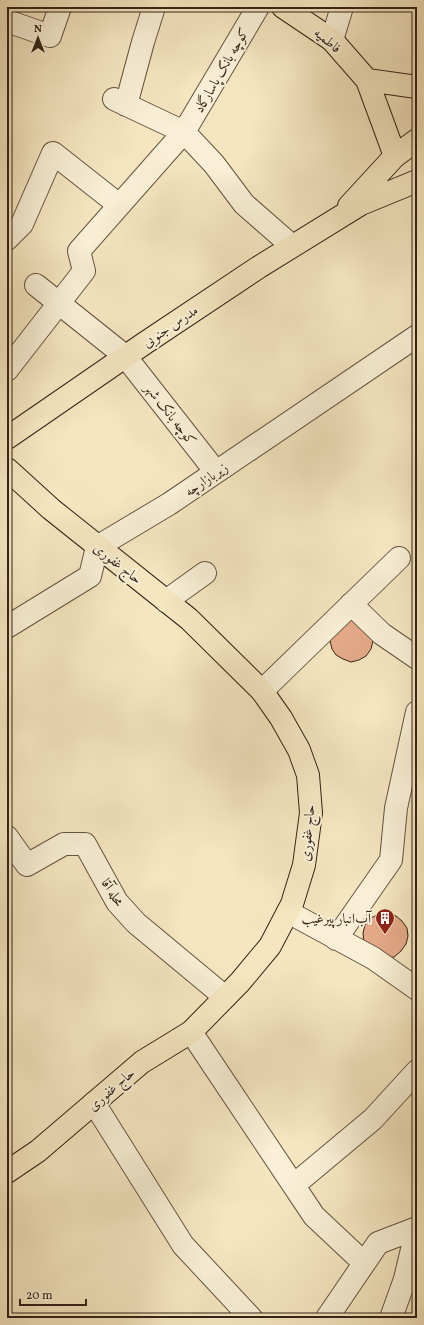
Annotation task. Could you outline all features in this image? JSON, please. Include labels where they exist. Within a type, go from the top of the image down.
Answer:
[{"type":"main road","name":"فاطمیه","points":[[283,7],[332,40],[367,80],[395,156]]},
{"type":"main road","points":[[367,80],[417,87]]},
{"type":"main road","points":[[337,219],[395,156],[417,140]]},
{"type":"main road","name":"مدرس جنوبی","points":[[7,438],[125,356],[292,246],[364,203],[417,181]]},
{"type":"main road","name":"حاج غفوری","points":[[7,469],[51,509],[188,619],[262,691],[282,718],[299,750],[308,775],[311,813],[304,865],[292,904],[270,946],[240,982],[191,1032],[142,1062],[38,1151],[7,1172]]},
{"type":"street","points":[[7,21],[50,36],[60,7]]},
{"type":"street","name":"کوچه بانک پاسارگاد","points":[[58,303],[84,271],[80,251],[184,132],[258,7]]},
{"type":"street","points":[[332,40],[342,7]]},
{"type":"street","points":[[148,9],[120,102],[184,132],[214,164],[244,204],[292,246]]},
{"type":"street","points":[[7,239],[22,224],[53,153],[119,205]]},
{"type":"street","name":"کوچه بانک شهر","points":[[36,285],[125,356],[216,472]]},
{"type":"street","points":[[7,370],[58,303]]},
{"type":"street","name":"زیربازارچه","points":[[97,547],[169,504],[417,336]]},
{"type":"street","points":[[7,627],[90,576],[97,547]]},
{"type":"street","points":[[262,691],[399,558]]},
{"type":"street","points":[[166,601],[205,573]]},
{"type":"street","points":[[351,604],[382,634],[417,658]]},
{"type":"street","points":[[336,939],[392,860],[396,808],[417,712]]},
{"type":"street","name":"محله آقا","points":[[7,837],[27,865],[64,844],[85,844],[117,902],[136,923],[225,997]]},
{"type":"street","points":[[288,912],[373,958],[417,989]]},
{"type":"street","points":[[191,1032],[314,1216],[364,1263]]},
{"type":"street","points":[[294,1185],[374,1119],[417,1071]]},
{"type":"street","points":[[94,1103],[183,1245],[251,1318]]},
{"type":"street","points":[[326,1318],[378,1243],[417,1228]]},
{"type":"street","points":[[391,1318],[405,1279],[417,1228]]},
{"type":"building","points":[[349,619],[358,620],[371,632],[373,641],[371,649],[366,656],[351,662],[336,655],[332,649],[330,641],[331,634]]},
{"type":"building","name":"آب‌انبار پیرغیب","points":[[388,913],[396,916],[402,921],[407,928],[408,936],[406,944],[401,951],[394,957],[385,958],[364,943],[363,933],[365,925],[371,918],[379,914]]},
{"type":"place","name":"آب‌انبار پیرغیب","points":[[385,935]]}]
